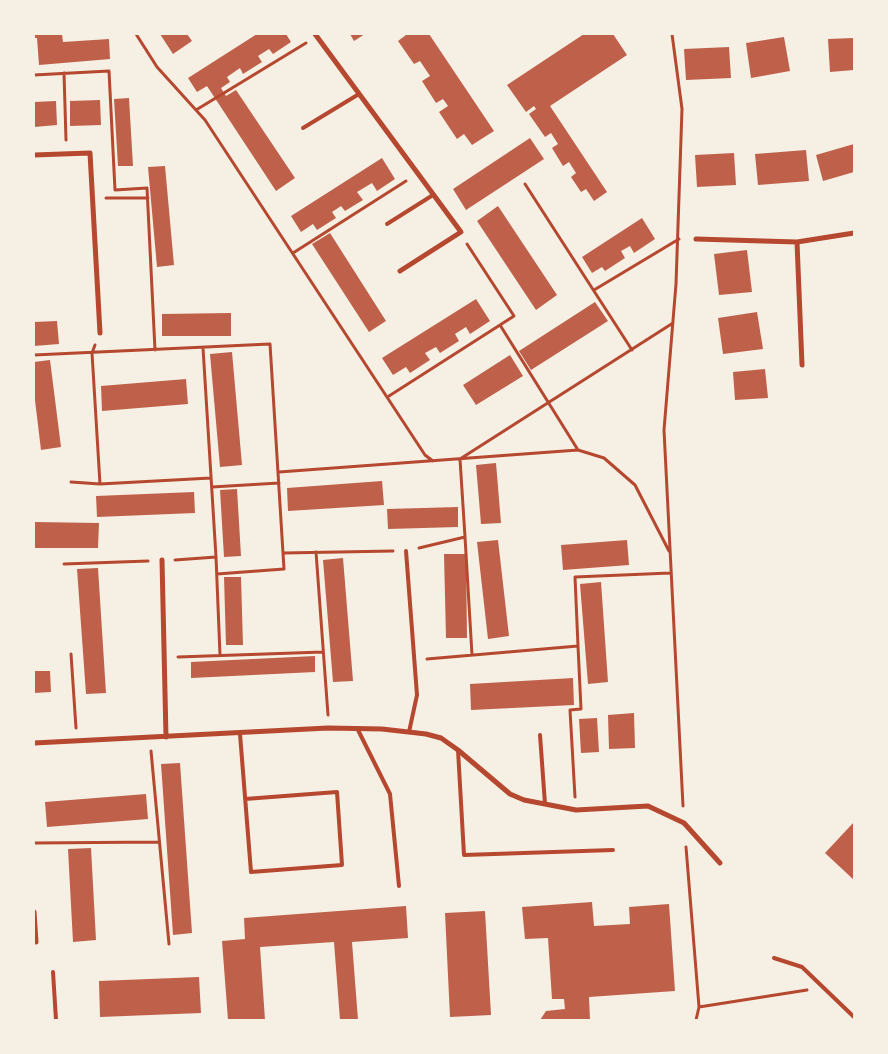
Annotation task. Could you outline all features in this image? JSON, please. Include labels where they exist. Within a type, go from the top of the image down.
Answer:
[{"type":"street","points":[[316,35],[461,232],[400,271]]},
{"type":"street","points":[[34,155],[90,153],[100,333]]},
{"type":"street","points":[[696,239],[797,242],[854,233]]},
{"type":"street","points":[[797,242],[802,365]]},
{"type":"street","points":[[162,560],[166,737]]},
{"type":"street","points":[[34,743],[240,734],[328,728],[356,728],[426,734],[440,738],[458,750],[510,794],[524,800],[576,810],[648,806],[684,823],[720,863]]},
{"type":"street","points":[[34,912],[36,942]]},
{"type":"lane","points":[[303,128],[359,94]]},
{"type":"lane","points":[[386,224],[433,195]]},
{"type":"lane","points":[[406,551],[417,696],[409,732]]},
{"type":"lane","points":[[356,728],[390,794],[399,886]]},
{"type":"lane","points":[[240,734],[245,799],[251,872],[342,865],[337,792],[245,799]]},
{"type":"lane","points":[[540,735],[545,804]]},
{"type":"lane","points":[[458,750],[464,855],[613,850]]},
{"type":"lane","points":[[774,958],[802,967],[854,1017]]},
{"type":"lane","points":[[53,972],[56,1020]]},
{"type":"path","points":[[136,34],[157,67],[205,120],[425,455],[433,460]]},
{"type":"path","points":[[672,34],[682,109],[678,238],[664,430],[684,823],[699,1007],[696,1020]]},
{"type":"path","points":[[196,110],[316,35]]},
{"type":"path","points":[[34,75],[109,71],[115,190],[147,188],[155,350]]},
{"type":"path","points":[[64,74],[66,154]]},
{"type":"path","points":[[293,253],[417,174]]},
{"type":"path","points":[[525,184],[632,350]]},
{"type":"path","points":[[93,197],[148,198]]},
{"type":"path","points":[[594,290],[678,238],[696,239]]},
{"type":"path","points":[[388,397],[514,316],[469,247]]},
{"type":"path","points":[[460,459],[549,404],[673,323]]},
{"type":"path","points":[[500,325],[578,450]]},
{"type":"path","points":[[100,333],[92,353],[100,484]]},
{"type":"path","points":[[34,355],[270,344],[284,569],[217,574]]},
{"type":"path","points":[[203,348],[220,655]]},
{"type":"path","points":[[279,472],[578,450],[604,458],[635,484],[670,554]]},
{"type":"path","points":[[460,459],[472,655]]},
{"type":"path","points":[[71,482],[100,484],[211,478]]},
{"type":"path","points":[[212,487],[279,483]]},
{"type":"path","points":[[284,553],[406,551],[465,537]]},
{"type":"path","points":[[316,552],[328,728]]},
{"type":"path","points":[[64,564],[216,557]]},
{"type":"path","points":[[576,810],[570,710],[581,709],[575,577],[670,573]]},
{"type":"path","points":[[414,660],[578,646]]},
{"type":"path","points":[[164,657],[323,652]]},
{"type":"path","points":[[71,654],[78,741]]},
{"type":"path","points":[[150,738],[168,944]]},
{"type":"path","points":[[34,844],[159,842]]},
{"type":"path","points":[[699,1007],[824,987]]},
{"type":"building","points":[[34,34],[62,34],[63,42],[109,39],[110,59],[39,65],[37,38],[34,38]]},
{"type":"building","points":[[160,34],[187,34],[192,41],[173,54]]},
{"type":"building","points":[[257,34],[286,34],[291,42],[273,54],[269,49],[258,56],[262,62],[243,74],[240,68],[227,77],[230,82],[221,88],[226,96],[236,90],[295,178],[276,191],[207,86],[197,92],[188,78]]},
{"type":"building","points":[[350,34],[365,34],[354,41]]},
{"type":"building","points":[[405,34],[429,34],[494,131],[472,145],[464,134],[457,139],[439,112],[448,106],[443,99],[436,103],[422,81],[430,76],[420,61],[414,64],[398,41]]},
{"type":"building","points":[[584,34],[613,34],[627,55],[550,106],[607,192],[594,201],[586,189],[581,192],[571,177],[576,173],[569,162],[563,166],[552,148],[558,144],[551,133],[545,137],[529,114],[536,109],[534,106],[526,112],[507,85]]},
{"type":"building","points":[[784,37],[790,71],[751,78],[746,43]]},
{"type":"building","points":[[854,38],[854,70],[830,72],[828,39]]},
{"type":"building","points":[[729,47],[731,78],[686,80],[684,49]]},
{"type":"building","points":[[129,98],[133,166],[118,166],[114,99]]},
{"type":"building","points":[[100,100],[101,125],[70,126],[70,101]]},
{"type":"building","points":[[56,101],[57,125],[34,127],[34,102]]},
{"type":"building","points":[[530,138],[544,159],[466,210],[453,189]]},
{"type":"building","points":[[854,144],[854,172],[823,181],[816,155]]},
{"type":"building","points":[[806,150],[809,181],[758,185],[755,154]]},
{"type":"building","points":[[734,153],[736,185],[697,187],[695,155]]},
{"type":"building","points":[[382,158],[395,179],[377,191],[372,183],[357,192],[363,200],[345,211],[341,206],[332,212],[336,218],[317,230],[313,224],[301,232],[291,216]]},
{"type":"building","points":[[165,166],[174,265],[157,267],[148,167]]},
{"type":"building","points":[[498,206],[557,295],[536,310],[477,221]]},
{"type":"building","points":[[642,218],[655,239],[634,253],[630,246],[621,251],[625,258],[605,271],[602,267],[592,273],[582,257]]},
{"type":"building","points":[[330,233],[386,321],[369,332],[312,244]]},
{"type":"building","points":[[747,250],[752,292],[719,295],[714,254]]},
{"type":"building","points":[[476,299],[490,321],[470,334],[466,327],[455,334],[459,341],[440,353],[436,347],[425,353],[430,360],[410,373],[406,367],[393,375],[382,358]]},
{"type":"building","points":[[595,302],[608,321],[531,370],[519,351]]},
{"type":"building","points":[[757,312],[763,349],[723,354],[718,318]]},
{"type":"building","points":[[231,313],[231,336],[162,336],[162,314]]},
{"type":"building","points":[[57,321],[59,344],[34,346],[34,322]]},
{"type":"building","points":[[232,352],[242,465],[220,467],[210,354]]},
{"type":"building","points":[[510,355],[523,376],[476,405],[463,385]]},
{"type":"building","points":[[50,360],[61,447],[41,450],[34,392],[34,362]]},
{"type":"building","points":[[765,369],[768,398],[735,400],[733,372]]},
{"type":"building","points":[[186,379],[188,404],[102,411],[101,386]]},
{"type":"building","points":[[496,463],[501,523],[481,524],[476,465]]},
{"type":"building","points":[[382,481],[384,505],[288,511],[287,488]]},
{"type":"building","points":[[237,489],[241,556],[224,557],[220,490]]},
{"type":"building","points":[[194,492],[195,513],[97,517],[96,496]]},
{"type":"building","points":[[458,507],[458,527],[388,529],[387,509]]},
{"type":"building","points":[[34,522],[99,523],[98,548],[34,548]]},
{"type":"building","points":[[498,540],[509,636],[488,639],[477,542]]},
{"type":"building","points":[[627,540],[629,565],[563,570],[561,545]]},
{"type":"building","points":[[444,554],[466,554],[467,638],[446,638]]},
{"type":"building","points":[[343,558],[353,681],[333,682],[323,560]]},
{"type":"building","points":[[98,568],[106,693],[86,694],[77,569]]},
{"type":"building","points":[[224,577],[241,577],[243,645],[226,645]]},
{"type":"building","points":[[601,582],[608,682],[588,684],[580,584]]},
{"type":"building","points":[[315,656],[315,672],[191,678],[191,662]]},
{"type":"building","points":[[34,671],[50,671],[51,692],[34,693]]},
{"type":"building","points":[[573,678],[574,705],[471,710],[470,684]]},
{"type":"building","points":[[634,713],[635,748],[609,749],[608,715]]},
{"type":"building","points":[[597,718],[599,752],[581,753],[579,719]]},
{"type":"building","points":[[180,763],[192,933],[173,935],[161,764]]},
{"type":"building","points":[[146,794],[148,819],[47,827],[45,802]]},
{"type":"building","points":[[854,822],[854,880],[825,853]]},
{"type":"building","points":[[91,848],[96,940],[73,942],[68,849]]},
{"type":"building","points":[[592,902],[594,926],[630,924],[629,907],[669,904],[675,991],[589,997],[590,1020],[540,1020],[546,1011],[565,1009],[564,999],[552,999],[548,938],[525,939],[522,907]]},
{"type":"building","points":[[406,906],[408,938],[352,942],[358,1020],[340,1020],[334,942],[260,947],[265,1020],[228,1020],[222,941],[245,939],[244,918]]},
{"type":"building","points":[[485,911],[491,1015],[450,1017],[445,913]]},
{"type":"building","points":[[199,977],[201,1013],[100,1017],[99,981]]}]
